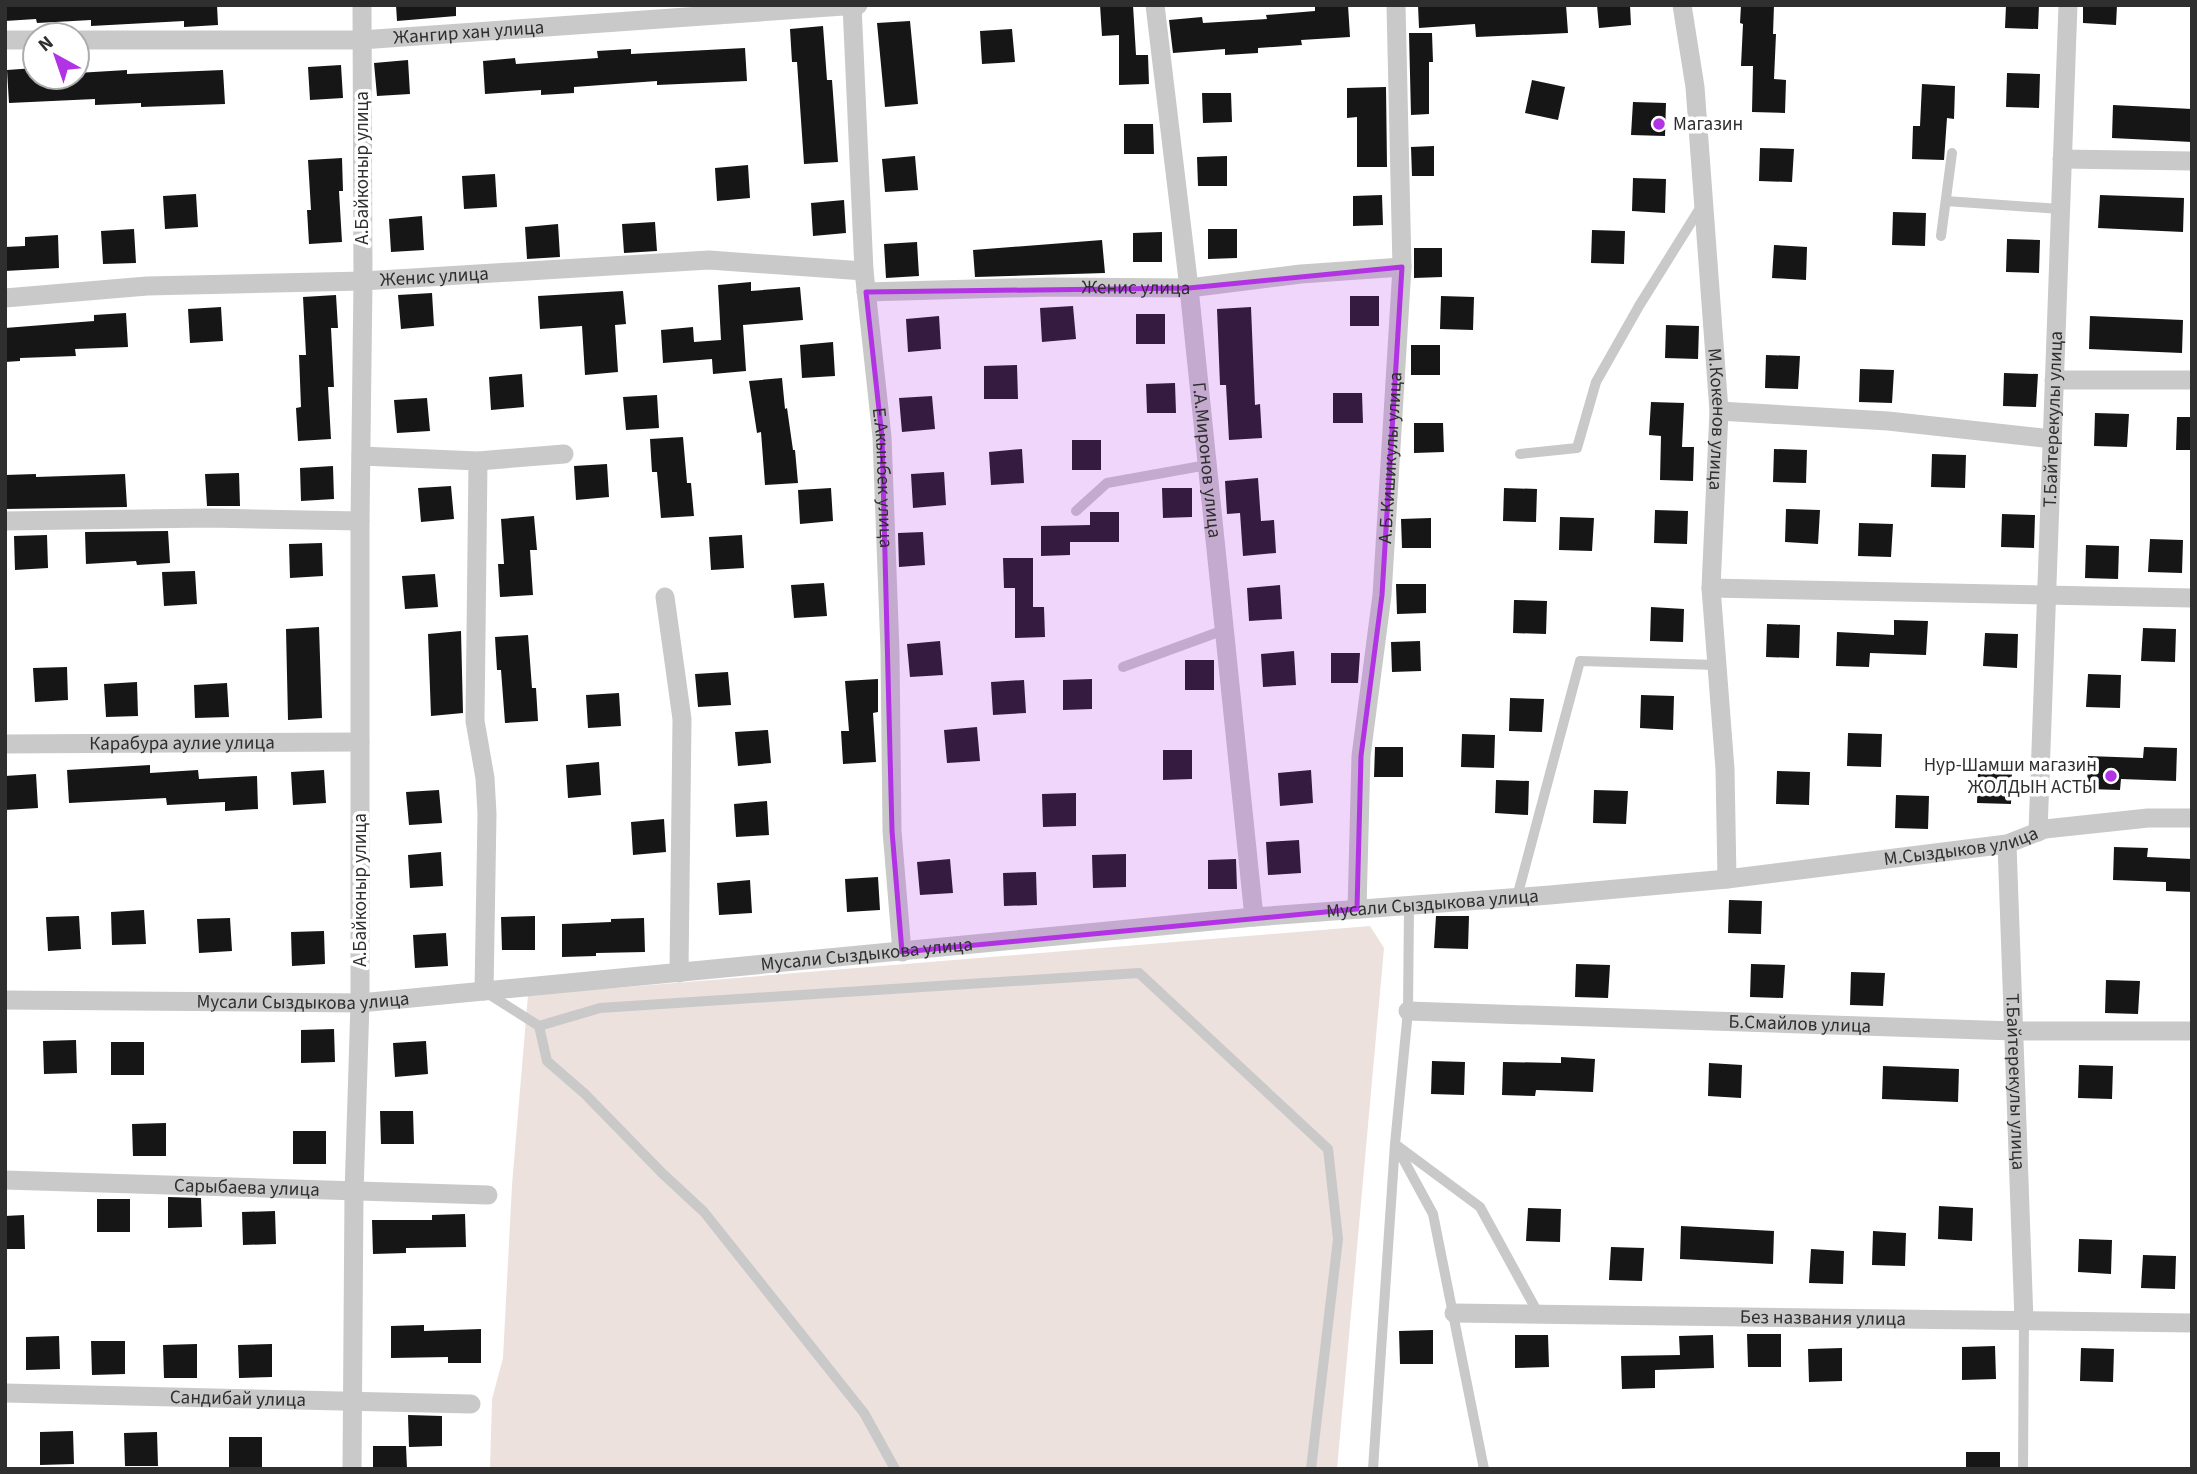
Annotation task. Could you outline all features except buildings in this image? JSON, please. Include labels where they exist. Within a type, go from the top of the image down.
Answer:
[{"type":"street","name":"А.Байконыр улица","points":[[352,1469],[354,1193],[360,1003],[362,5]]},
{"type":"street","name":"Жангир хан улица","points":[[91,40],[361,40],[858,5]]},
{"type":"street","name":"Г.А.Миронов улица","points":[[1155,5],[1189,288],[1254,917]]},
{"type":"street","name":"А.Б.Кишикулы улица","points":[[1357,909],[1361,756],[1382,595],[1402,267],[1396,5]]},
{"type":"street","name":"М.Кокенов улица","points":[[1682,5],[1695,87],[1720,411],[1711,588],[1726,769],[1727,879]]},
{"type":"street","name":"Т.Байтерекулы улица","points":[[2038,832],[2068,5]]},
{"type":"street","name":"Е.Акынбек улица","points":[[852,6],[864,271],[882,437],[890,651],[892,831],[902,952]]},
{"type":"street","points":[[2062,159],[2192,161]]},
{"type":"street","name":"Женис улица","points":[[5,298],[147,286],[363,281],[709,260],[864,271]]},
{"type":"street","name":"Женис улица","points":[[866,292],[1049,287],[1189,288],[1301,274],[1402,267]]},
{"type":"street","points":[[2054,380],[2192,380]]},
{"type":"street","points":[[1720,411],[1888,421],[2052,439]]},
{"type":"street","points":[[361,456],[478,461],[564,454]]},
{"type":"street","points":[[478,461],[475,721],[485,778],[484,991]]},
{"type":"street","points":[[5,521],[360,521]]},
{"type":"street","points":[[1711,588],[2192,598]]},
{"type":"street","points":[[665,597],[682,719],[679,973]]},
{"type":"street","name":"Карабура аулие улица","points":[[5,744],[360,742]]},
{"type":"street","name":"М.Сыздыков улица","points":[[1727,879],[2007,844],[2045,829],[2148,818],[2192,818]]},
{"type":"street","name":"Т.Байтерекулы улица","points":[[2007,844],[2024,1321]]},
{"type":"street","name":"Мусали Сыздыкова улица","points":[[5,1000],[360,1003],[1254,917],[1727,879]]},
{"type":"street","name":"Б.Смайлов улица","points":[[1408,1011],[2014,1031],[2192,1031]]},
{"type":"street","name":"Сарыбаева улица","points":[[5,1180],[354,1193],[488,1195]]},
{"type":"street","name":"Без названия улица","points":[[1454,1313],[2192,1323]]},
{"type":"street","name":"Сандибай улица","points":[[5,1393],[352,1399],[471,1404]]},
{"type":"lane","points":[[1941,236],[1952,153]]},
{"type":"lane","points":[[1946,201],[2060,209]]},
{"type":"lane","points":[[1520,454],[1577,448],[1596,382],[1703,203]]},
{"type":"lane","points":[[1076,511],[1107,483],[1207,465]]},
{"type":"lane","points":[[1123,667],[1224,630]]},
{"type":"lane","points":[[1517,897],[1580,661],[1717,665]]},
{"type":"lane","points":[[1373,1469],[1395,1144],[1408,1011],[1409,905]]},
{"type":"lane","points":[[538,1026],[600,1007],[1139,973],[1328,1149],[1338,1239],[1311,1469]]},
{"type":"lane","points":[[484,991],[538,1026],[547,1061],[585,1094],[704,1212],[864,1413],[895,1469]]},
{"type":"lane","points":[[1395,1144],[1433,1214],[1484,1469]]},
{"type":"lane","points":[[1395,1144],[1480,1207],[1538,1313]]},
{"type":"lane","points":[[2023,1469],[2024,1321]]},
{"type":"highlighted area","points":[[1402,267],[1382,595],[1361,756],[1357,909],[902,952],[892,831],[882,437],[866,292],[1189,288]]},
{"type":"shaded area","points":[[1370,926],[1384,948],[1337,1469],[490,1469],[492,1399],[503,1358],[512,1185],[528,995]]},
{"type":"place","name":"Магазин","points":[[1659,124]]},
{"type":"place","name":"Нур-Шамши магазин ЖОЛДЫН АСТЫ","points":[[2111,776]]}]
